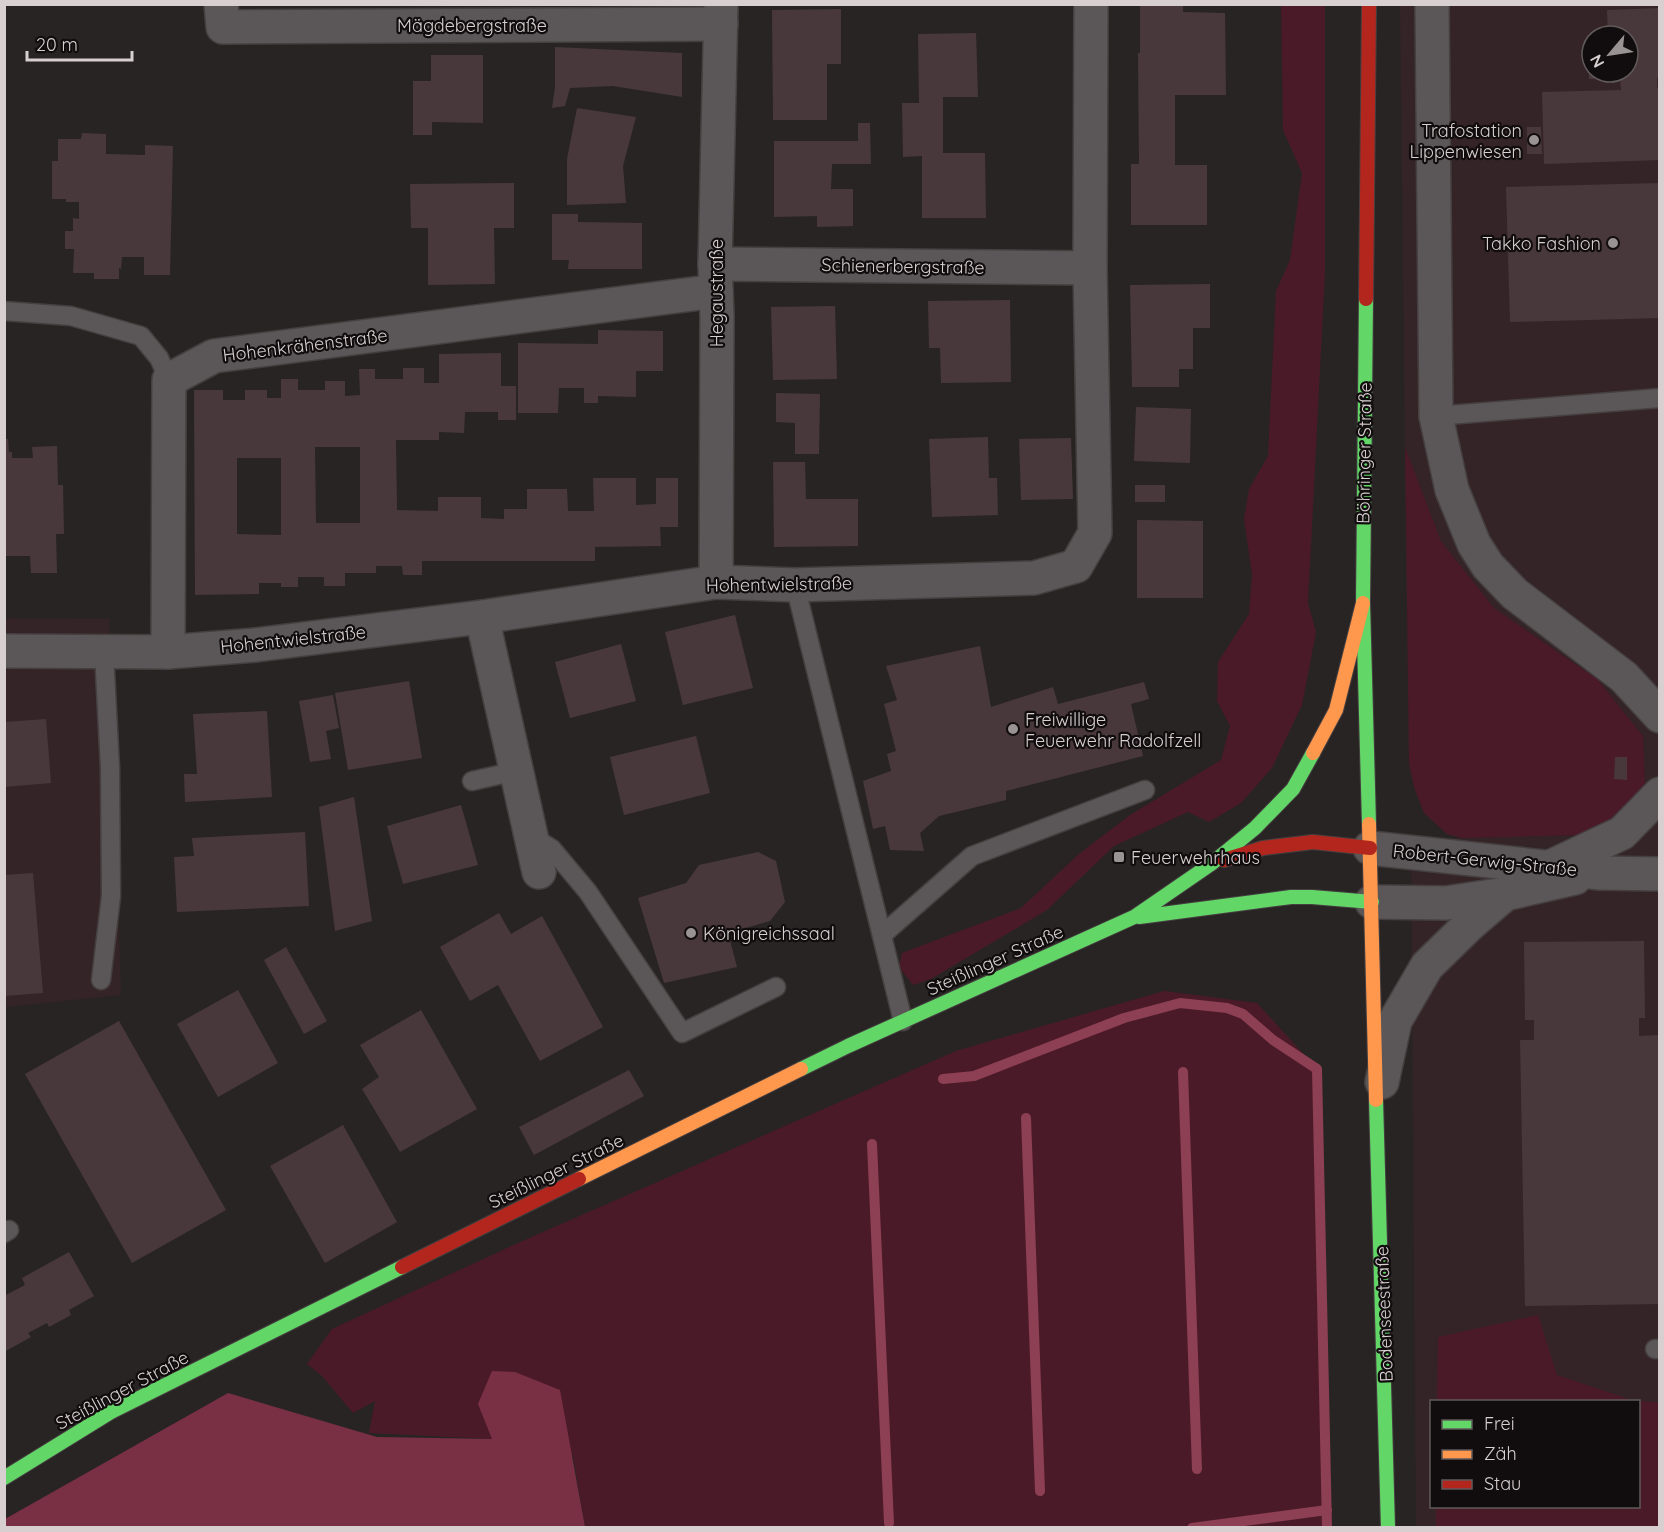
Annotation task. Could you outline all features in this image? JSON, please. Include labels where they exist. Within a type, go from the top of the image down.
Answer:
[{"type":"street","points":[[1090,4],[1090,268]]},
{"type":"street","name":"Böhringer Straße","points":[[1369,4],[1363,603],[1372,902]]},
{"type":"street","points":[[1432,4],[1436,416],[1452,490],[1474,544],[1488,567],[1515,594],[1624,677],[1659,716]]},
{"type":"street","name":"Mägdebergstraße","points":[[222,16],[721,14]]},
{"type":"street","name":"Hegaustraße","points":[[716,582],[716,278],[721,14]]},
{"type":"street","name":"Schienerbergstraße","points":[[716,278],[1090,268]]},
{"type":"street","name":"Hohentwielstraße","points":[[4,651],[168,652],[256,645],[482,617],[716,582],[795,585],[1035,578],[1076,566],[1095,533],[1090,268]]},
{"type":"street","name":"Hohenkrähenstraße","points":[[169,380],[214,356],[716,278]]},
{"type":"street","points":[[168,652],[169,380]]},
{"type":"street","points":[[1134,917],[1211,864],[1255,828],[1293,789],[1336,710],[1363,603]]},
{"type":"street","points":[[482,617],[539,872]]},
{"type":"street","points":[[1550,867],[1622,833],[1659,794]]},
{"type":"street","points":[[1211,864],[1263,848],[1313,842],[1370,848]]},
{"type":"street","name":"Robert-Gerwig-Straße","points":[[1370,848],[1600,873],[1659,874]]},
{"type":"street","name":"Robert-Gerwig-Straße","points":[[1372,902],[1446,903],[1505,894],[1600,873]]},
{"type":"street","name":"Bodenseestraße","points":[[1378,1101],[1395,1021],[1427,966],[1505,894]]},
{"type":"street","points":[[1134,917],[1291,897],[1372,902]]},
{"type":"street","name":"Bodenseestraße","points":[[1372,902],[1388,1527]]},
{"type":"street","name":"Steißlinger Straße","points":[[4,1478],[111,1412],[848,1046],[1134,917]]},
{"type":"lane","points":[[4,311],[71,316],[141,336],[159,358],[169,380]]},
{"type":"lane","points":[[1436,416],[1659,398]]},
{"type":"lane","points":[[795,585],[903,1021]]},
{"type":"lane","points":[[101,980],[111,896],[110,768],[104,652]]},
{"type":"lane","points":[[472,781],[516,771]]},
{"type":"lane","points":[[882,935],[972,856],[1146,790]]},
{"type":"lane","points":[[531,836],[552,849],[588,892],[682,1033],[776,987]]},
{"type":"shaded area","points":[[1281,5],[1325,5],[1325,272],[1308,603],[1316,632],[1302,705],[1272,768],[1241,803],[1209,822],[1188,812],[1114,846],[1047,910],[931,979],[913,985],[899,967],[902,953],[1021,908],[1079,854],[1130,815],[1221,760],[1230,726],[1217,701],[1218,662],[1249,614],[1252,574],[1244,519],[1249,489],[1268,456],[1276,291],[1290,260],[1302,173],[1283,130]]},
{"type":"shaded area","points":[[1400,5],[1659,5],[1659,1527],[1416,1527],[1411,839],[1644,834],[1643,736],[1597,679],[1494,608],[1441,541],[1405,447]]},
{"type":"shaded area","points":[[1405,447],[1441,541],[1494,608],[1597,679],[1643,736],[1645,785],[1616,818],[1583,835],[1462,838],[1447,834],[1424,813],[1414,787],[1409,763]]},
{"type":"shaded area","points":[[5,618],[109,619],[121,995],[5,1007]]},
{"type":"shaded area","points":[[1164,991],[1257,1003],[1317,1069],[1327,1510],[1325,1527],[585,1527],[573,1455],[492,1439],[369,1433],[375,1401],[353,1413],[323,1377],[307,1364],[332,1329],[518,1243],[956,1051]]},
{"type":"shaded area","points":[[1538,1315],[1557,1375],[1631,1400],[1437,1400],[1438,1337]]},
{"type":"shaded area","points":[[492,1371],[515,1372],[560,1390],[585,1527],[5,1527],[5,1519],[228,1393],[377,1437],[492,1439],[478,1404]]},
{"type":"shaded area","points":[[1640,1401],[1659,1402],[1659,1527],[1436,1527],[1436,1508],[1640,1508]]},
{"type":"building","points":[[1140,4],[1183,4],[1183,12],[1225,13],[1226,95],[1175,95],[1175,165],[1207,165],[1207,225],[1131,225],[1131,164],[1139,164]]},
{"type":"building","points":[[1660,8],[1660,78],[1657,78],[1657,88],[1660,88],[1660,160],[1544,164],[1542,92],[1621,90],[1620,84],[1640,84],[1640,24],[1608,24],[1607,10]]},
{"type":"building","points":[[841,9],[841,64],[827,64],[827,120],[773,120],[772,10]]},
{"type":"building","points":[[976,33],[978,97],[943,97],[943,153],[985,153],[986,218],[922,218],[922,156],[903,157],[902,103],[919,103],[918,34]]},
{"type":"building","points":[[555,47],[682,53],[682,97],[613,86],[570,88],[565,106],[552,108],[555,87]]},
{"type":"building","points":[[431,55],[483,55],[483,123],[432,122],[432,135],[413,135],[413,81],[431,81]]},
{"type":"building","points":[[577,108],[636,117],[623,166],[626,203],[567,205],[567,159]]},
{"type":"building","points":[[858,123],[870,123],[871,164],[832,164],[831,189],[853,189],[853,226],[817,227],[817,216],[774,217],[774,141],[858,141]]},
{"type":"building","name":"Trafostation Lippenwiesen","points":[[1527,127],[1541,127],[1542,154],[1527,154]]},
{"type":"building","points":[[82,133],[106,134],[106,154],[145,155],[145,145],[173,146],[170,275],[144,275],[144,257],[122,257],[119,279],[94,279],[94,273],[73,273],[74,249],[65,249],[65,231],[73,231],[73,218],[79,219],[79,202],[52,199],[52,161],[58,161],[58,139],[81,139]]},
{"type":"building","points":[[514,183],[514,228],[494,228],[495,284],[428,285],[428,228],[411,228],[410,184]]},
{"type":"building","points":[[1660,183],[1660,318],[1510,322],[1506,187]]},
{"type":"building","points":[[552,214],[578,214],[578,222],[642,223],[642,269],[568,269],[569,260],[552,260]]},
{"type":"building","points":[[1210,284],[1210,328],[1193,328],[1193,369],[1179,369],[1179,387],[1132,387],[1130,285]]},
{"type":"building","points":[[1010,300],[1011,382],[941,383],[940,348],[929,348],[928,301]]},
{"type":"building","points":[[835,306],[837,379],[773,380],[771,307]]},
{"type":"building","points":[[598,330],[663,331],[663,371],[636,371],[636,397],[598,396],[598,403],[584,403],[584,388],[559,388],[558,413],[518,413],[518,343],[598,344]]},
{"type":"building","points":[[501,353],[501,386],[516,386],[516,420],[498,420],[498,412],[465,412],[464,433],[439,432],[439,440],[396,440],[397,510],[438,511],[438,497],[481,497],[481,518],[504,519],[504,509],[527,509],[527,489],[567,489],[568,511],[594,511],[593,478],[636,478],[636,505],[656,504],[656,478],[678,478],[678,527],[660,527],[661,546],[595,547],[595,561],[422,561],[422,575],[403,575],[402,566],[376,566],[376,573],[345,573],[345,586],[324,586],[324,577],[298,577],[298,587],[281,587],[281,583],[259,583],[259,594],[195,595],[194,390],[223,390],[223,400],[245,400],[245,390],[267,390],[267,398],[281,398],[281,379],[298,379],[298,390],[325,390],[325,381],[345,381],[345,396],[360,395],[359,369],[375,369],[375,379],[403,379],[403,368],[424,368],[424,383],[439,383],[439,354]],"holes":[[[315,447],[360,447],[360,523],[316,523]],[[237,458],[281,458],[281,535],[237,534]]]},
{"type":"building","points":[[776,393],[820,394],[819,454],[795,454],[795,423],[776,422]]},
{"type":"building","points":[[1136,407],[1191,409],[1190,463],[1134,461]]},
{"type":"building","points":[[988,437],[989,478],[997,478],[998,515],[932,517],[929,439]]},
{"type":"building","points":[[1071,438],[1073,499],[1021,500],[1019,439]]},
{"type":"building","points":[[4,439],[8,439],[12,458],[33,458],[32,447],[57,446],[58,485],[63,485],[64,534],[56,534],[57,573],[31,573],[30,556],[4,556]]},
{"type":"building","points":[[773,462],[805,462],[806,499],[858,499],[858,546],[774,547]]},
{"type":"building","points":[[1135,485],[1165,485],[1165,502],[1135,502]]},
{"type":"building","points":[[1137,520],[1203,521],[1203,598],[1137,598]]},
{"type":"building","points":[[735,615],[753,688],[683,705],[665,632]]},
{"type":"building","points":[[621,644],[636,701],[570,718],[555,662]]},
{"type":"building","name":"Freiwillige Feuerwehr Radolfzell","points":[[980,646],[991,707],[1053,687],[1058,704],[1144,682],[1149,699],[1131,704],[1143,756],[1006,791],[1006,800],[939,816],[920,833],[924,851],[890,850],[885,826],[873,829],[863,781],[891,771],[887,754],[896,751],[884,704],[897,700],[886,666]]},
{"type":"building","points":[[409,681],[422,758],[348,770],[335,693]]},
{"type":"building","points":[[333,695],[339,728],[326,731],[331,759],[310,762],[299,701]]},
{"type":"building","points":[[267,711],[272,797],[185,802],[184,774],[197,774],[193,714]]},
{"type":"building","points":[[46,719],[51,783],[4,787],[4,722]]},
{"type":"building","points":[[696,736],[710,793],[624,815],[610,757]]},
{"type":"building","points":[[1615,757],[1627,757],[1627,780],[1614,779]]},
{"type":"building","points":[[354,797],[372,921],[335,931],[319,807]]},
{"type":"building","points":[[461,805],[478,865],[403,884],[387,826]]},
{"type":"building","points":[[305,832],[309,906],[177,912],[174,857],[194,856],[192,838]]},
{"type":"building","points":[[758,852],[776,861],[785,902],[770,921],[728,933],[737,967],[664,983],[638,898],[686,883],[699,865]]},
{"type":"building","points":[[33,873],[43,993],[4,996],[4,875]]},
{"type":"building","points":[[499,913],[511,934],[542,916],[603,1027],[540,1061],[498,985],[470,1001],[440,947]]},
{"type":"building","points":[[1644,941],[1645,1018],[1639,1018],[1639,1036],[1660,1035],[1660,1304],[1525,1306],[1520,1040],[1534,1040],[1534,1020],[1525,1020],[1524,942]]},
{"type":"building","points":[[286,947],[327,1021],[304,1034],[264,960]]},
{"type":"building","points":[[238,990],[278,1063],[218,1097],[177,1024]]},
{"type":"building","points":[[421,1010],[477,1109],[400,1152],[362,1089],[379,1077],[360,1045]]},
{"type":"building","points":[[119,1021],[226,1210],[132,1263],[25,1074]]},
{"type":"building","points":[[629,1070],[644,1096],[534,1155],[519,1127]]},
{"type":"building","points":[[343,1125],[397,1222],[325,1263],[270,1166]]},
{"type":"building","points":[[69,1252],[94,1296],[69,1310],[71,1315],[49,1327],[47,1323],[28,1333],[31,1337],[4,1352],[4,1296],[25,1285],[22,1278]]},
{"type":"waterway","points":[[943,1079],[974,1076],[1124,1018],[1180,1003],[1227,1008],[1243,1014],[1273,1040],[1317,1069],[1327,1528]]},
{"type":"waterway","points":[[1183,1072],[1197,1469]]},
{"type":"waterway","points":[[1026,1118],[1040,1491]]},
{"type":"waterway","points":[[872,1144],[889,1523]]},
{"type":"waterway","points":[[1192,1528],[1327,1510]]},
{"type":"traffic: fast","points":[[1366,299],[1363,603],[1369,824]]},
{"type":"traffic: fast","points":[[801,1069],[1134,917],[1211,864],[1255,828],[1293,789],[1313,753]]},
{"type":"traffic: fast","points":[[1139,917],[1291,897],[1372,902]]},
{"type":"traffic: fast","points":[[1376,1100],[1388,1528]]},
{"type":"traffic: fast","points":[[4,1478],[111,1412],[402,1267]]},
{"type":"traffic: slow","points":[[1313,753],[1336,710],[1363,603]]},
{"type":"traffic: slow","points":[[1369,824],[1376,1100]]},
{"type":"traffic: slow","points":[[579,1179],[801,1069]]},
{"type":"traffic: jam","points":[[1366,299],[1369,4]]},
{"type":"traffic: jam","points":[[1224,860],[1263,848],[1313,842],[1370,848]]},
{"type":"traffic: jam","points":[[402,1267],[579,1179]]},
{"type":"place","name":"Trafostation Lippenwiesen","points":[[1534,140]]},
{"type":"place","name":"Takko Fashion","points":[[1613,243]]},
{"type":"place","name":"Freiwillige Feuerwehr Radolfzell","points":[[1013,729]]},
{"type":"place","name":"Feuerwehrhaus","points":[[1119,857]]},
{"type":"place","name":"Königreichssaal","points":[[691,933]]}]
